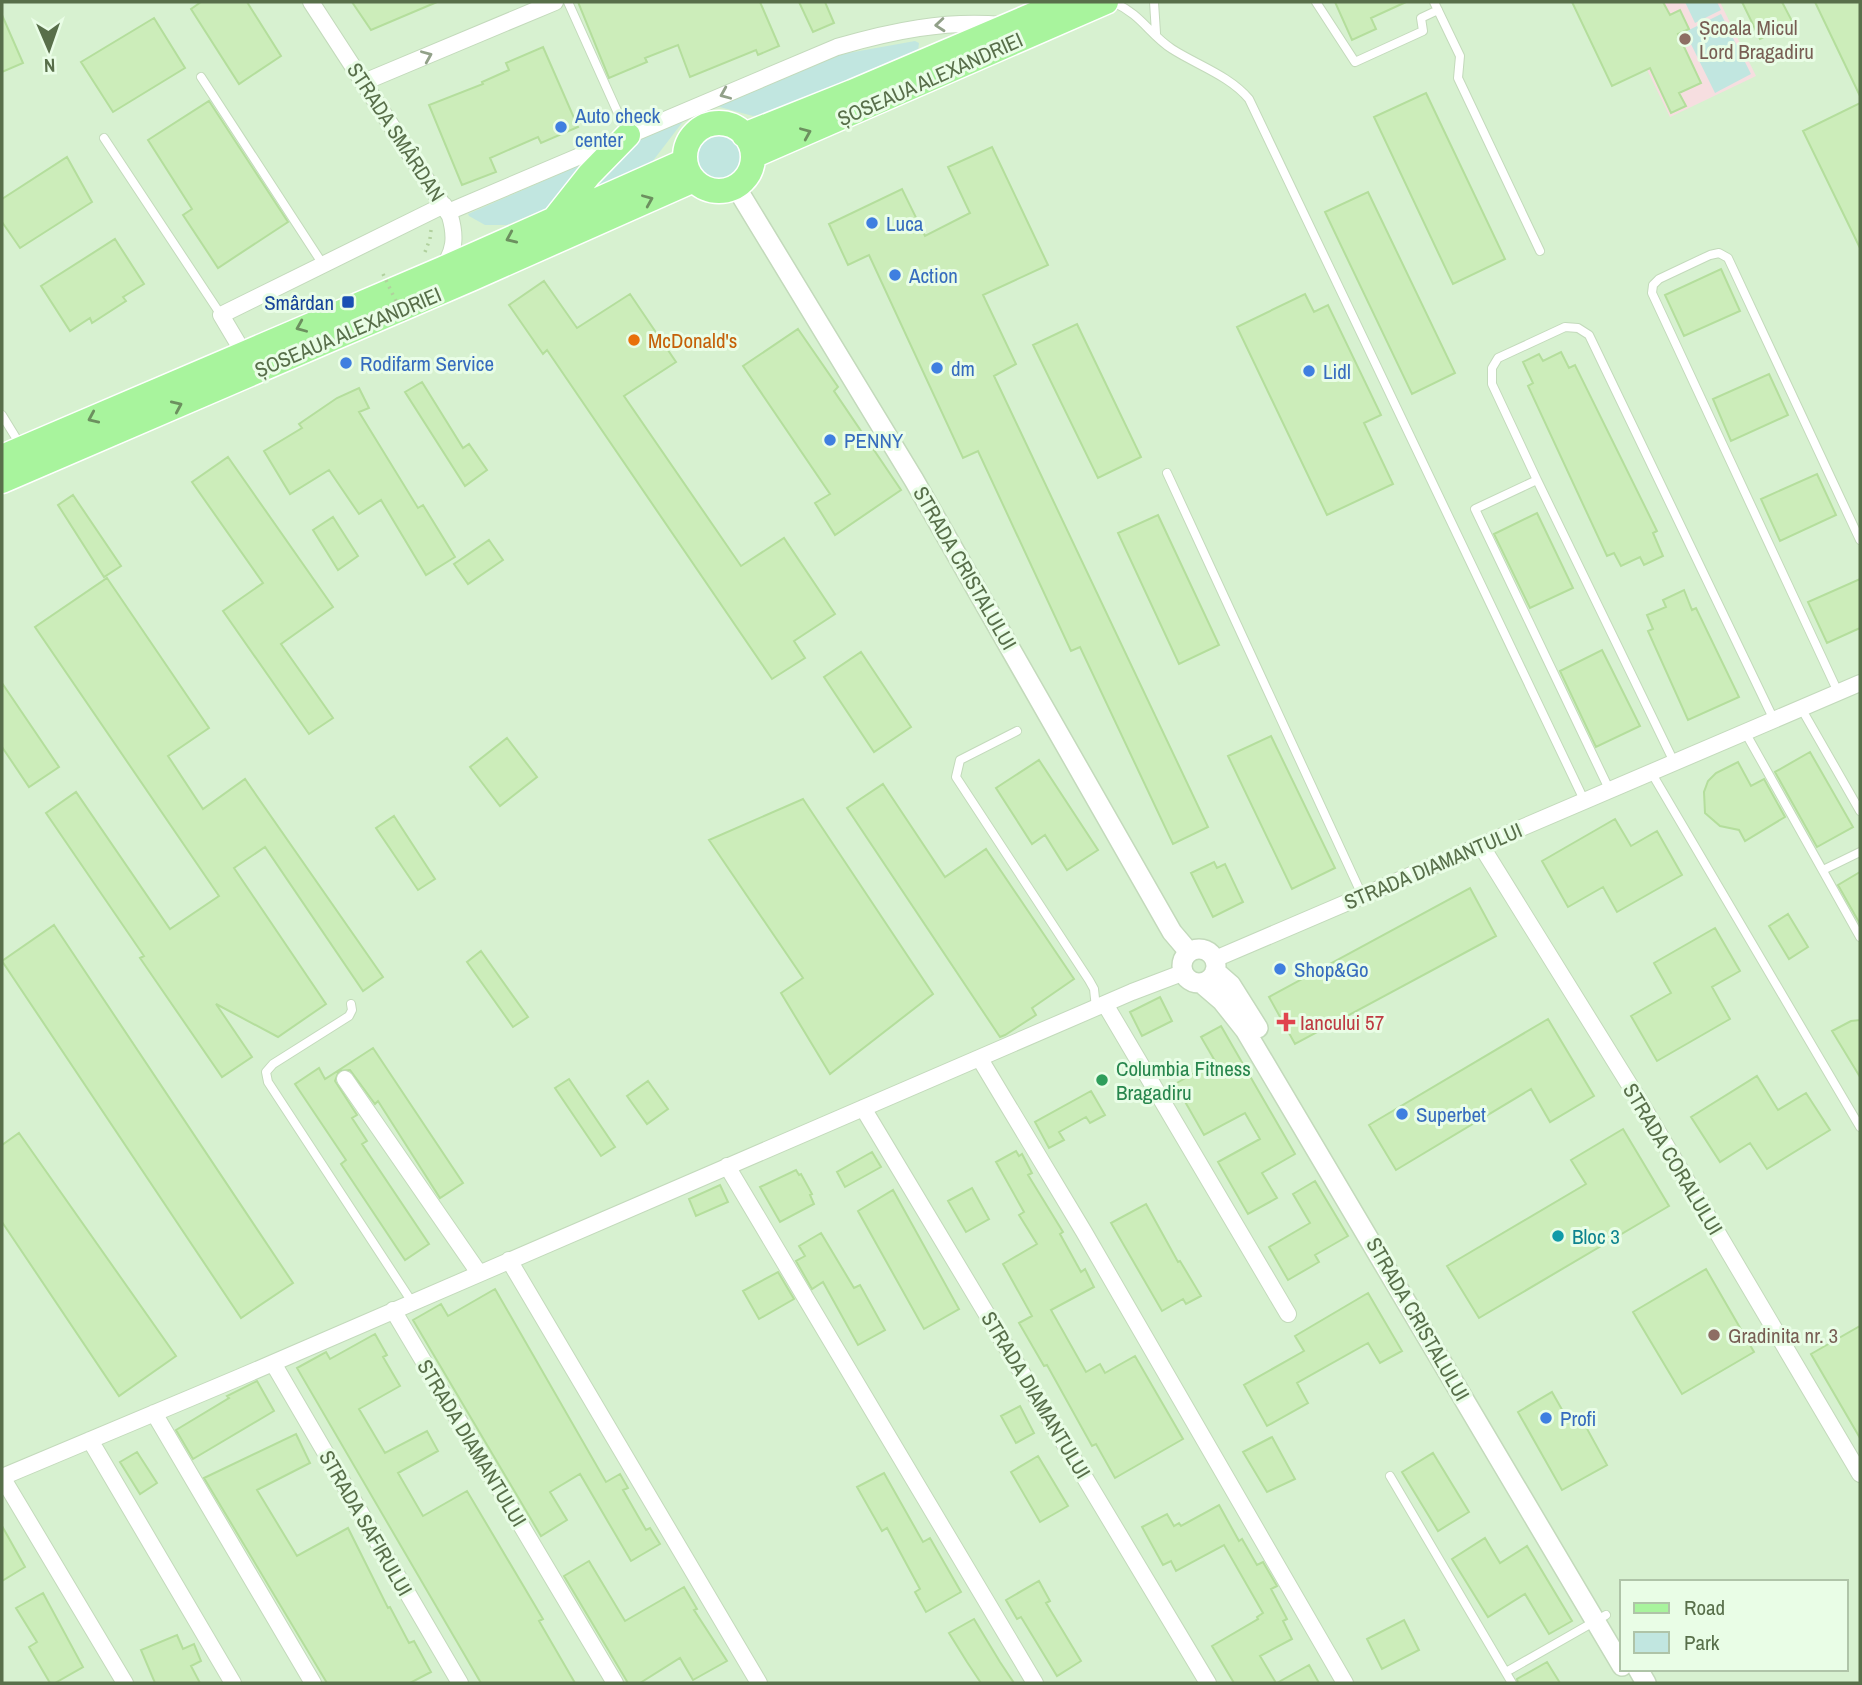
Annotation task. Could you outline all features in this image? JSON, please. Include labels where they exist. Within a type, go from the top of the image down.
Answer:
[{"type":"main road","name":"ȘOSEAUA ALEXANDRIEI","points":[[749,146],[852,92],[1063,2]]},
{"type":"main road","name":"ȘOSEAUA ALEXANDRIEI","points":[[749,146],[1106,2]]},
{"type":"main road","points":[[721,124],[738,129],[749,146],[747,176],[736,187],[717,191],[707,189],[689,171],[687,146],[691,138],[704,127],[721,124]]},
{"type":"main road","points":[[555,218],[589,175],[628,135]]},
{"type":"main road","name":"ȘOSEAUA ALEXANDRIEI","points":[[12,453],[555,218],[689,171]]},
{"type":"main road","name":"ȘOSEAUA ALEXANDRIEI","points":[[2,481],[689,171]]},
{"type":"street","name":"STRADA SMÂRDAN","points":[[311,2],[447,211],[454,241],[452,251],[442,268]]},
{"type":"street","points":[[364,82],[555,2]]},
{"type":"street","points":[[243,352],[221,315],[428,215],[447,211],[837,47],[896,30],[948,24],[1008,25]]},
{"type":"street","name":"STRADA CRISTALULUI","points":[[736,187],[914,480],[1172,932],[1189,952]]},
{"type":"street","name":"STRADA DIAMANTULUI","points":[[1211,971],[1362,895],[1482,847],[1860,683]]},
{"type":"street","name":"STRADA CORALULUI","points":[[1482,847],[1648,1117],[1860,1474]]},
{"type":"street","points":[[1203,949],[1211,971],[1190,981],[1182,973],[1183,959],[1189,952],[1203,949]]},
{"type":"street","name":"STRADA CRISTALULUI","points":[[1211,971],[1231,985],[1250,1014],[1374,1233],[1601,1618],[1620,1660]]},
{"type":"street","points":[[125,1683],[2,1477],[1182,973]]},
{"type":"street","points":[[1100,1006],[1288,1314]]},
{"type":"street","points":[[980,1059],[1345,1683]]},
{"type":"street","points":[[345,1079],[479,1273]]},
{"type":"street","name":"STRADA DIAMANTULUI","points":[[863,1108],[1208,1683]]},
{"type":"street","points":[[727,1166],[1035,1683]]},
{"type":"street","points":[[509,1260],[759,1683]]},
{"type":"street","name":"STRADA DIAMANTULUI","points":[[393,1310],[615,1683]]},
{"type":"street","name":"STRADA SAFIRULUI","points":[[273,1363],[460,1683]]},
{"type":"street","points":[[154,1413],[313,1683]]},
{"type":"street","points":[[90,1440],[233,1683]]},
{"type":"street","name":"STRADA CRISTALULUI","points":[[1601,1618],[1620,1641]]},
{"type":"lane","points":[[568,2],[628,135]]},
{"type":"lane","points":[[1114,2],[1134,13],[1171,48],[1236,86],[1249,99],[1585,802]]},
{"type":"lane","points":[[1154,2],[1156,33]]},
{"type":"lane","points":[[1316,2],[1355,62],[1423,31],[1420,18],[1436,6],[1460,56],[1458,78],[1540,251]]},
{"type":"lane","points":[[201,77],[324,266]]},
{"type":"lane","points":[[104,138],[221,315]]},
{"type":"lane","points":[[1838,692],[1651,293],[1653,285],[1659,279],[1710,255],[1719,253],[1728,258],[1860,540]]},
{"type":"lane","points":[[1674,762],[1492,384],[1492,368],[1498,358],[1565,327],[1578,328],[1588,335],[1774,720]]},
{"type":"lane","points":[[2,415],[12,453]]},
{"type":"lane","points":[[1167,473],[1362,895]]},
{"type":"lane","points":[[1537,480],[1475,509],[1610,791]]},
{"type":"lane","points":[[1801,708],[1860,811]]},
{"type":"lane","points":[[1017,731],[960,760],[956,777],[1089,980],[1100,1006]]},
{"type":"lane","points":[[1745,732],[1860,937]]},
{"type":"lane","points":[[1651,772],[1860,1127]]},
{"type":"lane","points":[[1823,870],[1860,852]]},
{"type":"lane","points":[[351,1004],[349,1016],[273,1064],[267,1072],[268,1082],[412,1302]]},
{"type":"lane","points":[[1390,1476],[1512,1683]]},
{"type":"lane","points":[[1506,1672],[1601,1618]]},
{"type":"path","points":[[420,256],[426,250],[430,239],[428,215]]},
{"type":"path","points":[[383,274],[406,321]]},
{"type":"shaded area","points":[[2,2],[1860,2],[1860,1683],[2,1683]]},
{"type":"shaded area","name":"Școala Micul Lord Bragadiru","points":[[1614,2],[1720,2],[1756,76],[1670,117]]},
{"type":"green space","points":[[1685,2],[1717,2],[1721,10],[1695,23]]},
{"type":"green space","points":[[1721,14],[1751,74],[1715,93],[1685,32]]},
{"type":"green space","points":[[915,41],[919,43],[918,51],[764,114],[753,116],[716,106],[837,55]]},
{"type":"green space","points":[[685,119],[652,162],[645,167],[507,225],[485,225],[468,214]]},
{"type":"green space","points":[[718,134],[734,141],[741,157],[734,173],[718,180],[702,173],[695,157],[702,141]]},
{"type":"building","points":[[201,2],[247,2],[281,56],[239,84],[191,9]]},
{"type":"building","points":[[352,2],[437,2],[371,30]]},
{"type":"building","points":[[578,2],[760,2],[779,46],[758,55],[756,50],[690,77],[678,45],[645,58],[647,62],[609,78]]},
{"type":"building","points":[[799,2],[825,2],[834,23],[813,32]]},
{"type":"building","points":[[1335,2],[1406,2],[1371,18],[1376,29],[1352,40]]},
{"type":"building","points":[[1572,2],[1663,2],[1670,15],[1680,10],[1689,29],[1678,34],[1701,83],[1679,93],[1686,106],[1671,113],[1650,68],[1612,86]]},
{"type":"building","points":[[1742,2],[1782,2],[1793,23],[1760,39]]},
{"type":"building","points":[[1815,2],[1860,2],[1860,96]]},
{"type":"building","points":[[2,15],[23,63],[2,72]]},
{"type":"building","points":[[154,18],[185,68],[113,112],[81,62]]},
{"type":"building","points":[[543,47],[578,127],[541,143],[538,137],[490,158],[496,172],[462,185],[429,105],[483,84],[482,82],[509,70],[506,63]]},
{"type":"building","points":[[1426,93],[1505,259],[1453,284],[1374,117]]},
{"type":"building","points":[[209,101],[288,222],[218,268],[183,215],[192,209],[148,140]]},
{"type":"building","points":[[1860,103],[1860,248],[1803,131]]},
{"type":"building","points":[[992,147],[1048,265],[983,295],[1016,364],[994,376],[1208,827],[1173,844],[1080,647],[1071,651],[978,451],[963,458],[869,255],[848,265],[829,224],[902,189],[925,236],[970,213],[948,167]]},
{"type":"building","points":[[67,157],[92,202],[20,248],[2,222],[2,199]]},
{"type":"building","points":[[1368,192],[1455,373],[1412,394],[1325,212]]},
{"type":"building","points":[[115,239],[144,284],[123,297],[126,301],[92,323],[90,318],[70,331],[41,286]]},
{"type":"building","points":[[1721,269],[1740,311],[1684,336],[1665,295]]},
{"type":"building","points":[[544,281],[577,328],[630,294],[676,362],[624,396],[741,566],[784,538],[835,614],[794,641],[805,658],[772,679],[547,350],[543,354],[509,305]]},
{"type":"building","name":"Lidl","points":[[1305,294],[1314,312],[1328,305],[1381,415],[1364,423],[1393,484],[1327,515],[1237,327]]},
{"type":"building","points":[[1077,324],[1141,457],[1098,478],[1033,345]]},
{"type":"building","name":"PENNY","points":[[798,329],[838,387],[834,391],[901,490],[835,535],[815,503],[830,494],[743,366]]},
{"type":"building","points":[[1561,352],[1569,368],[1575,365],[1657,531],[1653,533],[1663,556],[1644,565],[1640,557],[1621,566],[1614,553],[1607,556],[1528,386],[1533,383],[1523,362],[1539,354],[1543,361]]},
{"type":"building","points":[[1769,374],[1788,415],[1731,441],[1713,399]]},
{"type":"building","points":[[422,382],[463,448],[469,444],[487,470],[465,486],[405,392]]},
{"type":"building","points":[[359,388],[369,408],[359,412],[418,508],[423,505],[455,557],[426,575],[381,500],[359,514],[329,470],[290,494],[264,451],[302,428],[299,424],[337,398]]},
{"type":"building","points":[[228,457],[333,607],[281,644],[333,718],[309,734],[223,611],[263,583],[192,482]]},
{"type":"building","points":[[1817,474],[1836,515],[1780,541],[1761,499]]},
{"type":"building","points":[[73,495],[121,566],[104,577],[58,505]]},
{"type":"building","points":[[1537,513],[1573,588],[1530,608],[1494,534]]},
{"type":"building","points":[[1158,515],[1219,645],[1179,664],[1118,533]]},
{"type":"building","points":[[333,517],[358,556],[338,570],[313,530]]},
{"type":"building","points":[[489,540],[503,560],[468,584],[454,564]]},
{"type":"building","points":[[107,578],[209,728],[168,756],[203,809],[245,779],[383,977],[363,991],[265,847],[234,868],[326,1004],[278,1037],[216,1004],[252,1057],[222,1077],[140,958],[144,956],[46,813],[76,792],[170,929],[219,896],[35,627]]},
{"type":"building","points":[[1860,579],[1860,628],[1827,643],[1808,602]]},
{"type":"building","points":[[1684,590],[1692,610],[1696,608],[1739,697],[1688,720],[1648,631],[1653,629],[1647,615],[1666,607],[1663,600]]},
{"type":"building","points":[[1602,650],[1640,726],[1596,747],[1560,671]]},
{"type":"building","points":[[861,652],[911,727],[874,752],[824,677]]},
{"type":"building","points":[[2,683],[59,767],[29,787],[2,747]]},
{"type":"building","points":[[1271,736],[1335,868],[1292,889],[1228,756]]},
{"type":"building","points":[[507,738],[537,777],[500,806],[470,767]]},
{"type":"building","points":[[1810,752],[1853,827],[1817,847],[1775,772]]},
{"type":"building","points":[[1039,760],[1098,850],[1067,870],[1045,835],[1032,844],[996,788]]},
{"type":"building","points":[[1738,762],[1751,786],[1764,779],[1785,817],[1745,841],[1739,830],[1720,826],[1705,813],[1704,792],[1708,781],[1716,773]]},
{"type":"building","points":[[883,784],[945,877],[986,849],[1074,979],[1032,1008],[1036,1015],[1005,1035],[1000,1037],[847,808]]},
{"type":"building","points":[[803,799],[933,994],[830,1074],[781,993],[803,978],[709,840]]},
{"type":"building","points":[[394,816],[435,879],[418,890],[376,828]]},
{"type":"building","points":[[1615,819],[1631,846],[1657,831],[1682,875],[1617,912],[1603,887],[1568,907],[1542,861]]},
{"type":"building","points":[[1214,862],[1217,868],[1225,864],[1243,902],[1213,917],[1191,873]]},
{"type":"building","points":[[1860,872],[1860,924],[1838,885]]},
{"type":"building","points":[[1470,888],[1496,936],[1295,1044],[1269,997]]},
{"type":"building","points":[[1788,914],[1808,947],[1789,959],[1769,926]]},
{"type":"building","points":[[54,925],[293,1283],[241,1318],[2,961]]},
{"type":"building","points":[[1715,928],[1740,971],[1712,987],[1730,1019],[1657,1061],[1631,1016],[1671,993],[1654,963]]},
{"type":"building","points":[[481,951],[528,1017],[513,1027],[467,962]]},
{"type":"building","points":[[1160,997],[1172,1021],[1142,1036],[1130,1012]]},
{"type":"building","points":[[1548,1019],[1594,1096],[1550,1122],[1531,1089],[1396,1170],[1369,1125]]},
{"type":"building","points":[[1860,1020],[1860,1077],[1832,1031],[1851,1021]]},
{"type":"building","points":[[1221,1026],[1295,1154],[1262,1173],[1277,1198],[1248,1214],[1218,1162],[1260,1139],[1245,1113],[1204,1135],[1175,1084],[1215,1061],[1201,1037]]},
{"type":"building","points":[[373,1048],[463,1183],[440,1198],[378,1101],[375,1104],[350,1070],[339,1071],[335,1081],[357,1115],[352,1118],[367,1141],[362,1144],[429,1244],[405,1260],[341,1164],[346,1160],[295,1084],[319,1068],[325,1079]]},
{"type":"building","points":[[1757,1076],[1778,1110],[1806,1093],[1830,1130],[1767,1169],[1750,1143],[1720,1162],[1691,1117]]},
{"type":"building","points":[[569,1079],[615,1147],[601,1156],[555,1088]]},
{"type":"building","points":[[648,1081],[668,1109],[647,1124],[627,1096]]},
{"type":"building","points":[[1091,1091],[1105,1115],[1090,1123],[1086,1117],[1059,1132],[1064,1140],[1049,1148],[1035,1122]]},
{"type":"building","name":"Bloc 3","points":[[1623,1129],[1669,1206],[1479,1318],[1447,1266],[1586,1184],[1571,1160]]},
{"type":"building","points":[[19,1133],[176,1356],[119,1396],[2,1222],[2,1145]]},
{"type":"building","points":[[1016,1151],[1019,1156],[1022,1154],[1032,1173],[1028,1175],[1063,1232],[1060,1234],[1081,1272],[1085,1269],[1094,1287],[1051,1310],[1086,1372],[1100,1364],[1105,1373],[1135,1356],[1183,1439],[1115,1478],[1096,1444],[1092,1446],[1047,1365],[1044,1366],[1019,1323],[1032,1316],[1003,1264],[1037,1244],[1019,1215],[1024,1212],[996,1162]]},
{"type":"building","points":[[872,1152],[881,1167],[845,1187],[837,1172]]},
{"type":"building","points":[[796,1170],[812,1194],[810,1195],[814,1204],[780,1222],[760,1187]]},
{"type":"building","points":[[1315,1181],[1348,1236],[1315,1255],[1319,1262],[1288,1280],[1269,1247],[1310,1223],[1293,1194]]},
{"type":"building","points":[[720,1185],[728,1202],[696,1216],[689,1199]]},
{"type":"building","points":[[972,1188],[989,1219],[966,1232],[948,1201]]},
{"type":"building","points":[[893,1190],[959,1309],[924,1329],[858,1211]]},
{"type":"building","points":[[1146,1204],[1178,1262],[1180,1261],[1201,1296],[1186,1304],[1183,1299],[1162,1311],[1111,1223]]},
{"type":"building","points":[[821,1233],[854,1288],[860,1285],[885,1330],[858,1345],[823,1282],[812,1289],[796,1261],[805,1256],[799,1246]]},
{"type":"building","points":[[1706,1269],[1754,1352],[1682,1394],[1633,1312]]},
{"type":"building","points":[[778,1272],[794,1299],[759,1319],[743,1291]]},
{"type":"building","points":[[495,1289],[606,1482],[620,1474],[628,1488],[623,1490],[646,1530],[650,1528],[660,1544],[631,1561],[580,1474],[550,1492],[567,1520],[541,1536],[413,1320],[441,1304],[448,1316]]},
{"type":"building","points":[[1368,1293],[1402,1351],[1380,1363],[1368,1343],[1297,1383],[1308,1403],[1267,1426],[1244,1385],[1304,1351],[1295,1336]]},
{"type":"building","points":[[1860,1326],[1860,1438],[1811,1354]]},
{"type":"building","points":[[375,1334],[387,1355],[383,1357],[400,1386],[359,1409],[385,1453],[427,1431],[438,1451],[398,1473],[423,1516],[467,1491],[543,1619],[539,1621],[575,1683],[481,1683],[297,1368],[326,1352],[330,1359]]},
{"type":"building","points":[[257,1381],[274,1411],[193,1459],[176,1430],[229,1398],[227,1396]]},
{"type":"building","points":[[1552,1392],[1569,1422],[1580,1416],[1607,1465],[1562,1490],[1518,1412]]},
{"type":"building","points":[[1020,1406],[1034,1433],[1016,1443],[1001,1416]]},
{"type":"building","points":[[296,1434],[310,1463],[257,1490],[297,1556],[348,1528],[388,1608],[390,1607],[409,1643],[414,1641],[431,1672],[410,1683],[327,1683],[204,1478]]},
{"type":"building","points":[[1272,1437],[1295,1479],[1267,1492],[1243,1452]]},
{"type":"building","points":[[137,1452],[157,1483],[140,1494],[120,1462]]},
{"type":"building","points":[[1433,1453],[1469,1512],[1438,1531],[1402,1472]]},
{"type":"building","points":[[1038,1456],[1068,1506],[1040,1522],[1011,1472]]},
{"type":"building","points":[[884,1473],[923,1542],[930,1538],[961,1592],[926,1612],[915,1592],[920,1589],[887,1528],[882,1531],[857,1487]]},
{"type":"building","points":[[1219,1505],[1239,1541],[1242,1539],[1257,1565],[1263,1562],[1277,1586],[1271,1589],[1287,1619],[1283,1621],[1292,1639],[1260,1656],[1276,1683],[1234,1683],[1212,1646],[1258,1619],[1263,1613],[1224,1545],[1176,1571],[1171,1561],[1163,1565],[1142,1527],[1167,1514],[1174,1526],[1179,1523],[1181,1526]]},
{"type":"building","points":[[2,1526],[25,1567],[2,1581]]},
{"type":"building","points":[[1485,1538],[1500,1563],[1527,1546],[1572,1621],[1549,1634],[1525,1594],[1488,1617],[1452,1559]]},
{"type":"building","points":[[589,1561],[625,1621],[684,1587],[697,1609],[694,1610],[727,1661],[693,1680],[680,1658],[640,1683],[628,1683],[564,1576]]},
{"type":"building","points":[[1039,1581],[1050,1601],[1046,1603],[1081,1661],[1057,1676],[1021,1617],[1017,1619],[1006,1600]]},
{"type":"building","points":[[43,1593],[83,1667],[55,1683],[50,1683],[29,1647],[37,1642],[16,1608]]},
{"type":"building","points":[[974,1619],[1014,1683],[981,1683],[967,1662],[949,1633]]},
{"type":"building","points":[[1404,1620],[1419,1650],[1382,1669],[1367,1639]]},
{"type":"building","points":[[177,1635],[183,1649],[194,1644],[201,1661],[191,1666],[200,1683],[155,1683],[141,1650]]},
{"type":"building","points":[[1547,1662],[1560,1683],[1518,1683],[1517,1679]]},
{"type":"building","points":[[1309,1665],[1319,1683],[1277,1683]]},
{"type":"place","name":"Școala Micul Lord Bragadiru","points":[[1685,39]]},
{"type":"place","name":"Auto check center","points":[[561,127]]},
{"type":"place","name":"Luca","points":[[872,223]]},
{"type":"place","name":"Action","points":[[895,275]]},
{"type":"place","name":"Smârdan","points":[[348,302]]},
{"type":"place","name":"McDonald's","points":[[634,340]]},
{"type":"place","name":"Rodifarm Service","points":[[346,363]]},
{"type":"place","name":"dm","points":[[937,368]]},
{"type":"place","name":"Lidl","points":[[1309,371]]},
{"type":"place","name":"PENNY","points":[[830,440]]},
{"type":"place","name":"Shop&Go","points":[[1280,969]]},
{"type":"place","name":"Iancului 57","points":[[1286,1022]]},
{"type":"place","name":"Columbia Fitness Bragadiru","points":[[1102,1080]]},
{"type":"place","name":"Superbet","points":[[1402,1114]]},
{"type":"place","name":"Bloc 3","points":[[1558,1236]]},
{"type":"place","name":"Gradinita nr. 3","points":[[1714,1335]]},
{"type":"place","name":"Profi","points":[[1546,1418]]}]
